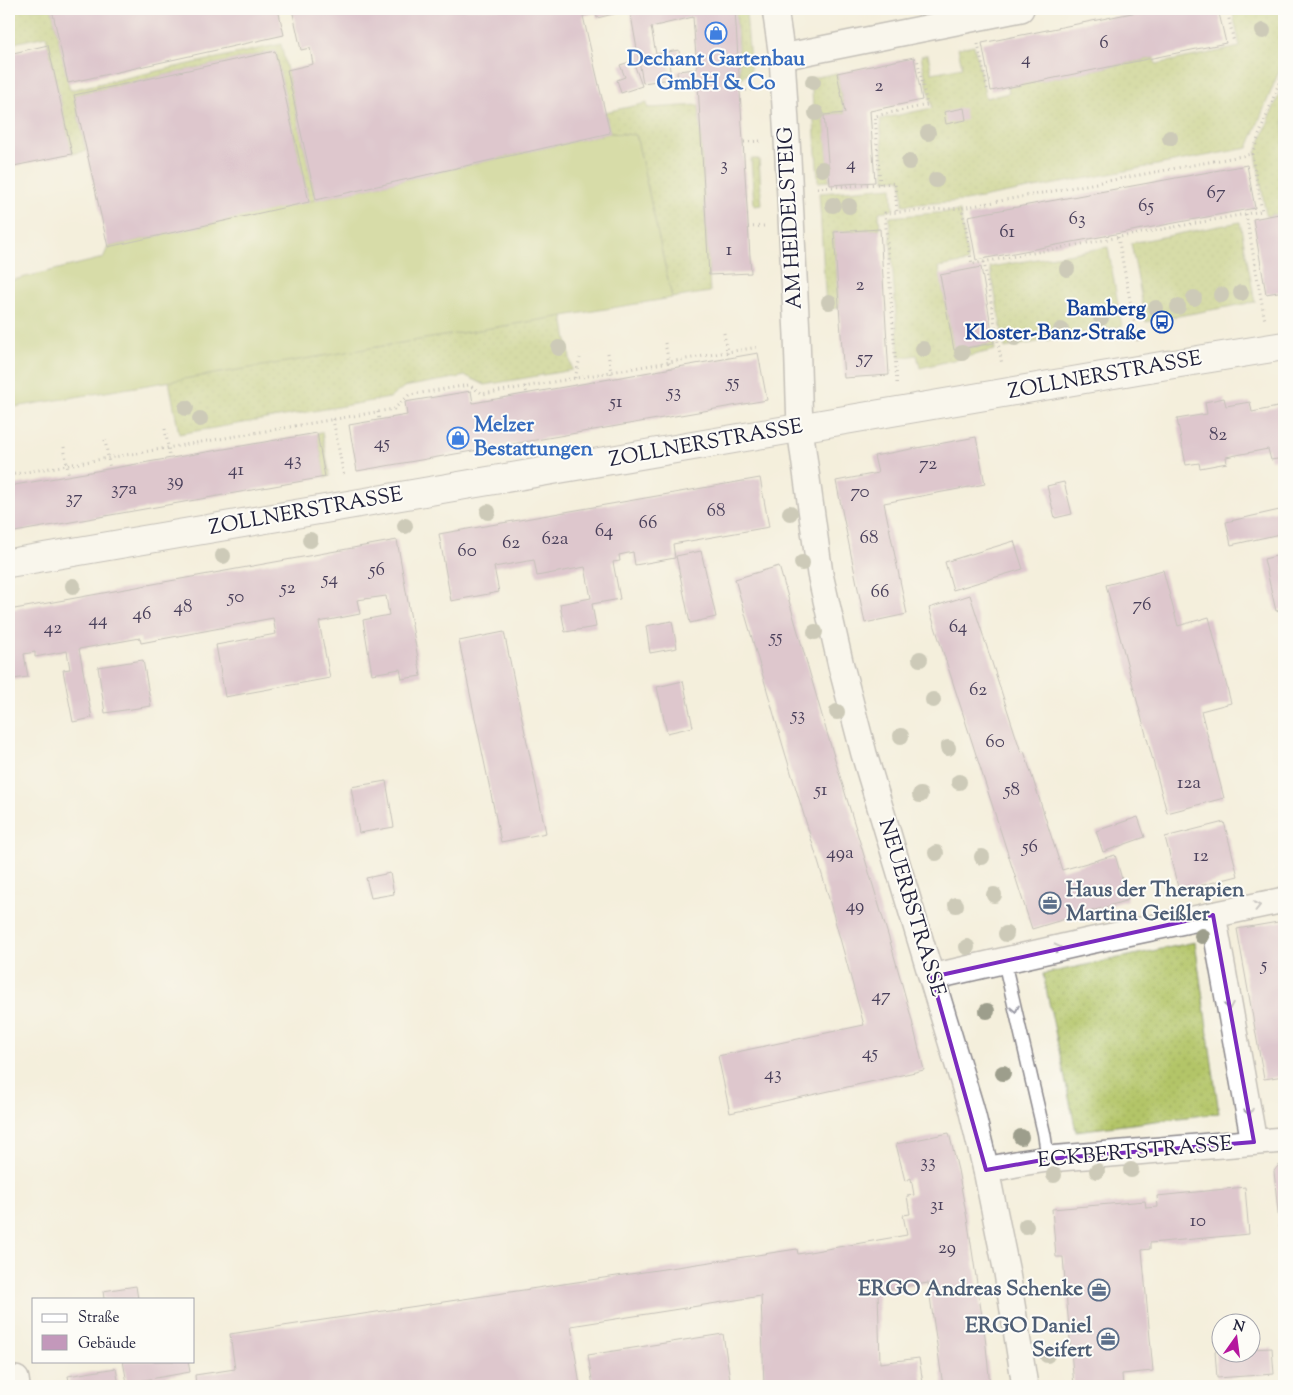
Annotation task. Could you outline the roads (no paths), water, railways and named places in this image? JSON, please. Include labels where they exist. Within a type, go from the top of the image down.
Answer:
[{"type":"street","name":"AM HEIDELSTEIG","points":[[775,9],[782,57],[797,335],[800,428]]},
{"type":"street","points":[[782,57],[911,31],[968,16],[1021,9]]},
{"type":"street","name":"ZOLLNERSTRASSE","points":[[9,563],[1284,346]]},
{"type":"street","name":"NEUERBSTRASSE","points":[[800,428],[820,574],[841,666],[864,754],[971,1108],[1008,1273],[1025,1386]]},
{"type":"street","points":[[932,977],[1089,940],[1284,900]]},
{"type":"street","points":[[1212,916],[1254,1142]]},
{"type":"street","name":"ECKBERTSTRASSE","points":[[986,1170],[1048,1159],[1284,1140]]},
{"type":"lane","points":[[1004,961],[1044,1133],[1048,1159]]},
{"type":"place","name":"Dechant Gartenbau GmbH & Co","points":[[716,33]]},
{"type":"place","name":"Bamberg Kloster-Banz-Straße","points":[[1162,322]]},
{"type":"place","name":"Melzer Bestattungen","points":[[458,438]]},
{"type":"place","name":"Haus der Therapien Martina Geißler","points":[[1050,903]]},
{"type":"place","name":"ERGO Andreas Schenke","points":[[1099,1290]]},
{"type":"place","name":"ERGO Daniel Seifert","points":[[1108,1339]]}]
